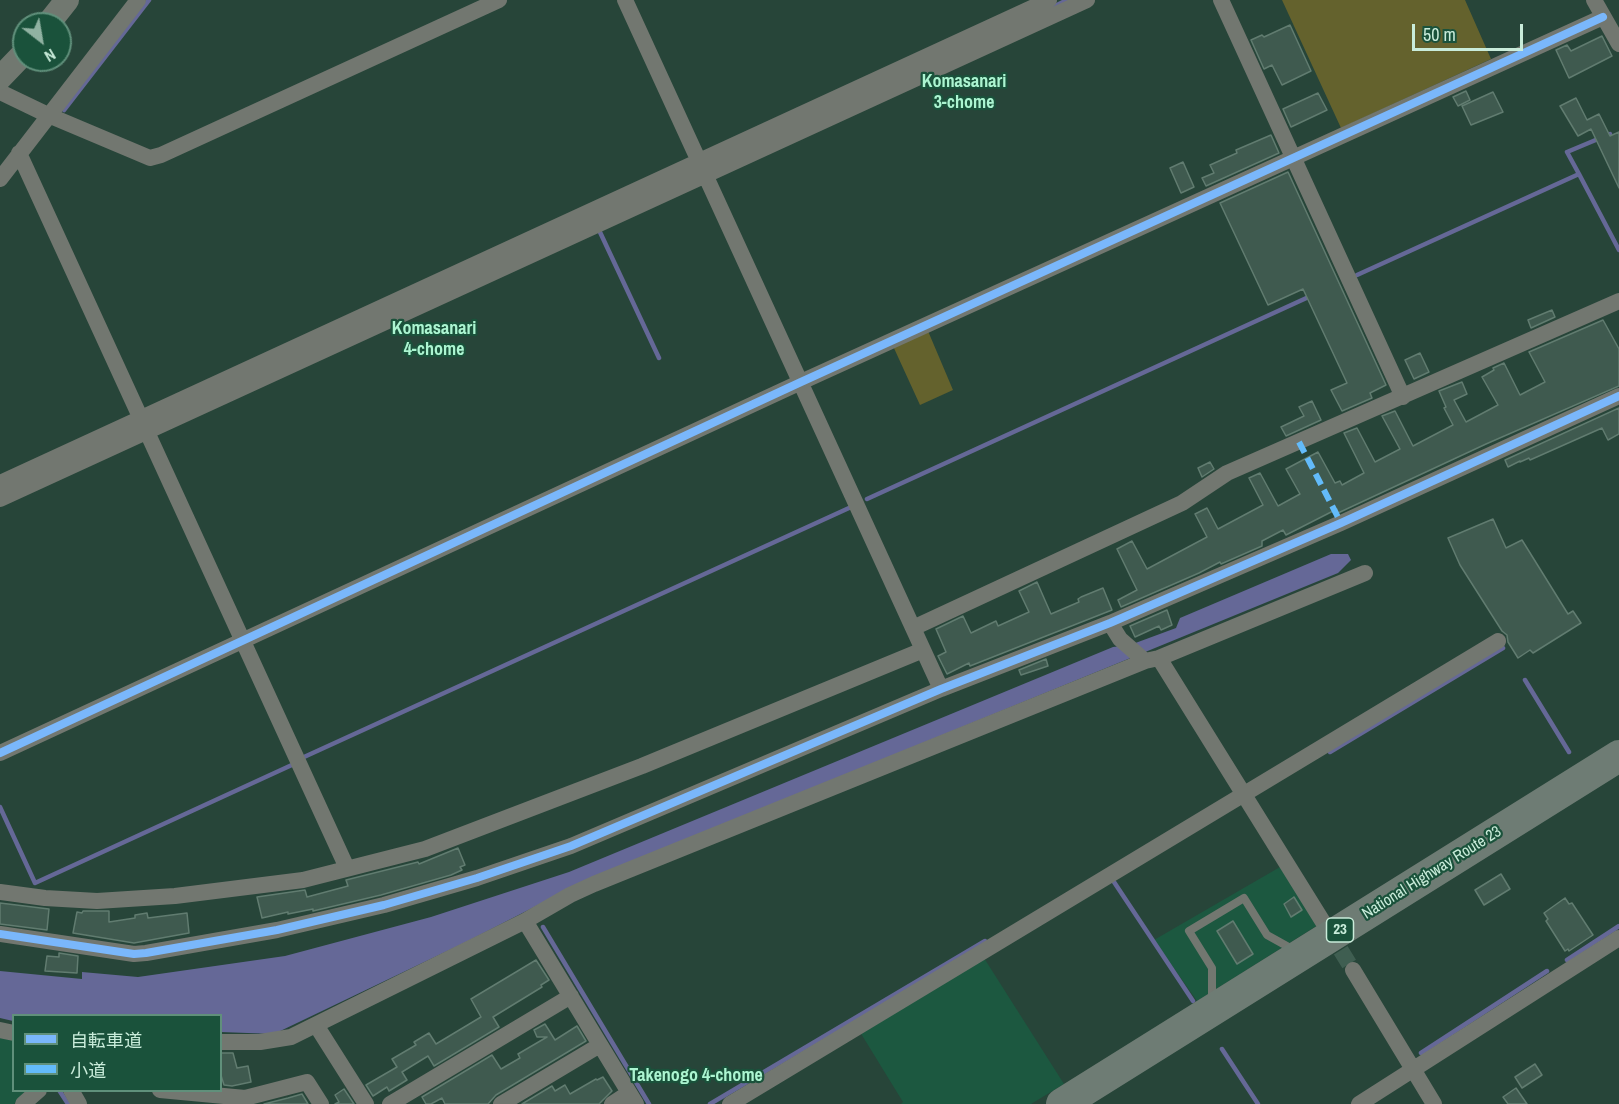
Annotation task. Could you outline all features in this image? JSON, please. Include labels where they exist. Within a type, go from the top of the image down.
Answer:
[{"type":"highway","name":"National Highway Route 23","points":[[1062,1104],[1619,756]]},
{"type":"highway","name":"National Highway Route 23","points":[[1098,1104],[1619,781]]},
{"type":"street","points":[[0,179],[138,0]]},
{"type":"street","points":[[0,92],[150,158],[161,155],[499,0]]},
{"type":"street","points":[[625,0],[941,689]]},
{"type":"street","points":[[0,499],[144,424],[699,161],[1049,0]]},
{"type":"street","points":[[0,483],[144,424],[706,176],[1087,0]]},
{"type":"street","points":[[1221,0],[1403,398]]},
{"type":"street","points":[[1594,0],[1619,44]]},
{"type":"street","points":[[0,753],[801,382],[1603,17]]},
{"type":"street","points":[[0,78],[12,66]]},
{"type":"street","points":[[19,153],[347,868]]},
{"type":"street","points":[[914,628],[1182,503],[1227,473],[1403,398],[1619,301]]},
{"type":"street","points":[[0,934],[134,954],[146,953],[277,930],[384,905],[477,878],[571,846],[941,689],[1110,623],[1341,523],[1619,396]]},
{"type":"street","points":[[222,1042],[282,1040],[525,921],[594,884],[1365,573]]},
{"type":"street","points":[[1110,623],[1120,639],[1148,659],[1245,793],[1323,922]]},
{"type":"street","points":[[730,1104],[1498,641]]},
{"type":"street","points":[[0,892],[45,898],[97,901],[175,897],[303,880],[425,849],[642,766],[923,650]]},
{"type":"street","points":[[525,921],[633,1099],[612,1104]]},
{"type":"street","points":[[1359,1104],[1619,938]]},
{"type":"street","points":[[1353,970],[1434,1104]]},
{"type":"street","points":[[390,1104],[571,996]]},
{"type":"street","points":[[316,1025],[366,1104]]},
{"type":"street","points":[[501,1104],[600,1045]]},
{"type":"street","points":[[175,1092],[240,1101],[307,1082],[321,1104]]},
{"type":"street","points":[[23,1104],[37,1092]]},
{"type":"lane","points":[[1213,1010],[1212,968],[1189,931],[1244,898],[1267,935],[1302,954]]},
{"type":"shaded area","points":[[1282,0],[1465,0],[1491,59],[1341,128]]},
{"type":"shaded area","points":[[928,331],[953,390],[920,405],[893,346]]},
{"type":"shaded area","points":[[1280,867],[1318,925],[1197,1001],[1154,940]]},
{"type":"shaded area","points":[[984,958],[1064,1084],[1031,1104],[901,1104],[903,1102],[860,1032]]},
{"type":"shaded area","points":[[0,1035],[12,1038],[12,1092],[28,1092],[14,1104],[0,1104]]},
{"type":"water","points":[[1331,554],[1348,554],[1351,560],[1338,573],[579,884],[464,943],[274,1034],[222,1032],[222,1014],[12,1014],[12,1021],[0,1018],[0,971],[82,979],[82,972],[138,977],[285,956],[431,917],[569,872],[1113,647],[1130,645],[1176,628],[1180,618]]},
{"type":"building","points":[[1290,25],[1311,71],[1282,85],[1272,65],[1264,69],[1251,40],[1262,35],[1264,37]]},
{"type":"building","points":[[1602,36],[1612,56],[1569,78],[1556,50],[1567,45],[1571,51]]},
{"type":"building","points":[[1466,91],[1470,100],[1458,106],[1453,97]]},
{"type":"building","points":[[1493,92],[1503,112],[1471,125],[1462,106]]},
{"type":"building","points":[[1318,93],[1327,110],[1291,127],[1283,109]]},
{"type":"building","points":[[1576,98],[1587,120],[1599,114],[1610,136],[1619,132],[1619,188],[1591,129],[1578,136],[1560,106]]},
{"type":"building","points":[[1271,135],[1279,153],[1206,186],[1202,178],[1214,173],[1210,165],[1237,153],[1236,150]]},
{"type":"building","points":[[1183,162],[1194,187],[1181,193],[1170,168]]},
{"type":"building","points":[[1288,172],[1386,385],[1370,393],[1372,398],[1342,411],[1331,390],[1347,383],[1303,289],[1268,305],[1220,203]]},
{"type":"building","points":[[1552,310],[1555,317],[1531,328],[1528,320]]},
{"type":"building","points":[[1603,320],[1619,349],[1619,386],[1486,444],[1338,513],[1337,509],[1286,535],[1283,530],[1262,541],[1262,546],[1221,564],[1220,562],[1121,607],[1118,600],[1137,590],[1117,549],[1132,541],[1147,569],[1207,537],[1195,514],[1207,508],[1218,529],[1263,505],[1249,478],[1260,473],[1278,506],[1300,494],[1286,469],[1318,452],[1335,483],[1340,481],[1342,485],[1364,473],[1344,433],[1357,428],[1375,462],[1400,449],[1382,416],[1395,411],[1413,446],[1453,425],[1444,408],[1446,407],[1439,391],[1462,382],[1467,394],[1454,400],[1466,422],[1498,405],[1482,377],[1494,370],[1493,368],[1504,363],[1520,395],[1545,382],[1529,352]]},
{"type":"building","points":[[1420,353],[1429,372],[1414,379],[1405,360]]},
{"type":"building","points":[[1312,401],[1321,420],[1286,436],[1281,427],[1304,416],[1299,407]]},
{"type":"building","points":[[1619,408],[1619,434],[1608,440],[1602,428],[1530,460],[1529,458],[1508,467],[1505,460]]},
{"type":"building","points":[[1210,462],[1214,469],[1202,477],[1198,468]]},
{"type":"building","points":[[1493,519],[1506,548],[1522,540],[1568,614],[1573,611],[1581,623],[1533,653],[1530,650],[1518,658],[1508,642],[1507,635],[1502,631],[1460,565],[1448,538]]},
{"type":"building","points":[[1037,582],[1051,614],[1103,588],[1112,610],[970,666],[969,663],[947,674],[938,656],[946,652],[936,629],[963,616],[971,633],[996,621],[998,626],[1029,612],[1019,591]]},
{"type":"building","points":[[1167,610],[1172,625],[1161,630],[1159,626],[1135,637],[1130,626]]},
{"type":"building","points":[[1046,659],[1048,666],[1021,675],[1019,670]]},
{"type":"building","points":[[458,848],[465,865],[460,867],[462,870],[451,875],[313,911],[313,909],[288,914],[288,912],[262,918],[257,897],[305,890],[307,897],[348,886],[346,880],[418,862],[419,864]]},
{"type":"building","points":[[1501,874],[1510,889],[1484,905],[1475,890]]},
{"type":"building","points":[[1294,897],[1302,910],[1291,917],[1284,904]]},
{"type":"building","points":[[1565,898],[1569,904],[1572,903],[1593,935],[1569,951],[1568,949],[1565,951],[1546,921],[1548,919],[1544,913]]},
{"type":"building","points":[[0,903],[49,909],[47,930],[0,924]]},
{"type":"building","points":[[83,911],[109,911],[109,922],[135,918],[135,915],[147,913],[148,918],[187,913],[189,933],[134,943],[73,933],[77,912],[82,913]]},
{"type":"building","points":[[1233,921],[1253,954],[1237,964],[1217,931]]},
{"type":"building","points":[[59,953],[78,956],[77,973],[45,971],[47,956],[59,957]]},
{"type":"building","points":[[536,960],[549,980],[541,985],[542,987],[493,1017],[499,1027],[434,1066],[428,1056],[402,1072],[407,1080],[389,1091],[387,1087],[373,1096],[366,1085],[397,1067],[392,1059],[416,1045],[414,1042],[429,1033],[436,1044],[481,1017],[471,999]]},
{"type":"building","points":[[545,1024],[555,1040],[577,1026],[586,1041],[496,1095],[488,1104],[445,1104],[442,1098],[426,1104],[422,1097],[492,1055],[501,1069],[520,1058],[518,1054],[547,1037],[537,1037],[534,1030]]},
{"type":"building","points":[[222,1053],[233,1053],[237,1068],[248,1066],[251,1082],[232,1086],[224,1085]]},
{"type":"building","points":[[1535,1064],[1542,1075],[1522,1088],[1515,1077]]},
{"type":"building","points":[[603,1077],[612,1091],[599,1104],[522,1104],[552,1086],[555,1091],[565,1085],[570,1094]]},
{"type":"building","points":[[1516,1088],[1527,1104],[1508,1104],[1503,1097]]},
{"type":"building","points":[[344,1089],[354,1104],[335,1104],[339,1102],[335,1095]]},
{"type":"building","points":[[302,1094],[308,1104],[264,1104],[288,1098]]},
{"type":"waterway","points":[[64,110],[149,0]]},
{"type":"waterway","points":[[1051,8],[1067,0]]},
{"type":"waterway","points":[[1357,275],[1579,174],[1567,152],[1610,134]]},
{"type":"waterway","points":[[1579,174],[1619,250]]},
{"type":"waterway","points":[[599,230],[659,358]]},
{"type":"waterway","points":[[867,499],[1313,295]]},
{"type":"waterway","points":[[304,757],[849,508]]},
{"type":"waterway","points":[[1330,752],[1503,648]]},
{"type":"waterway","points":[[1525,680],[1569,752]]},
{"type":"waterway","points":[[0,807],[35,883],[294,764]]},
{"type":"waterway","points":[[1114,882],[1193,1001]]},
{"type":"waterway","points":[[1567,960],[1619,926]]},
{"type":"waterway","points":[[543,927],[649,1104]]},
{"type":"waterway","points":[[710,1104],[985,941]]},
{"type":"waterway","points":[[1421,1053],[1547,971]]},
{"type":"waterway","points":[[1222,1049],[1258,1104]]},
{"type":"waterway","points":[[60,1092],[68,1104]]},
{"type":"tunnel","points":[[1328,930],[1353,970]]},
{"type":"marked path","points":[[1299,442],[1341,523]]},
{"type":"cycle path","points":[[0,753],[801,382],[1603,17]]},
{"type":"cycle path","points":[[0,934],[134,954],[146,953],[277,930],[384,905],[477,878],[571,846],[941,689],[1110,623],[1341,523],[1619,396]]},
{"type":"district","name":"Komasanari 3-chome","points":[[964,92]]},
{"type":"district","name":"Komasanari 4-chome","points":[[434,339]]},
{"type":"district","name":"Takenogo 4-chome","points":[[696,1076]]}]
